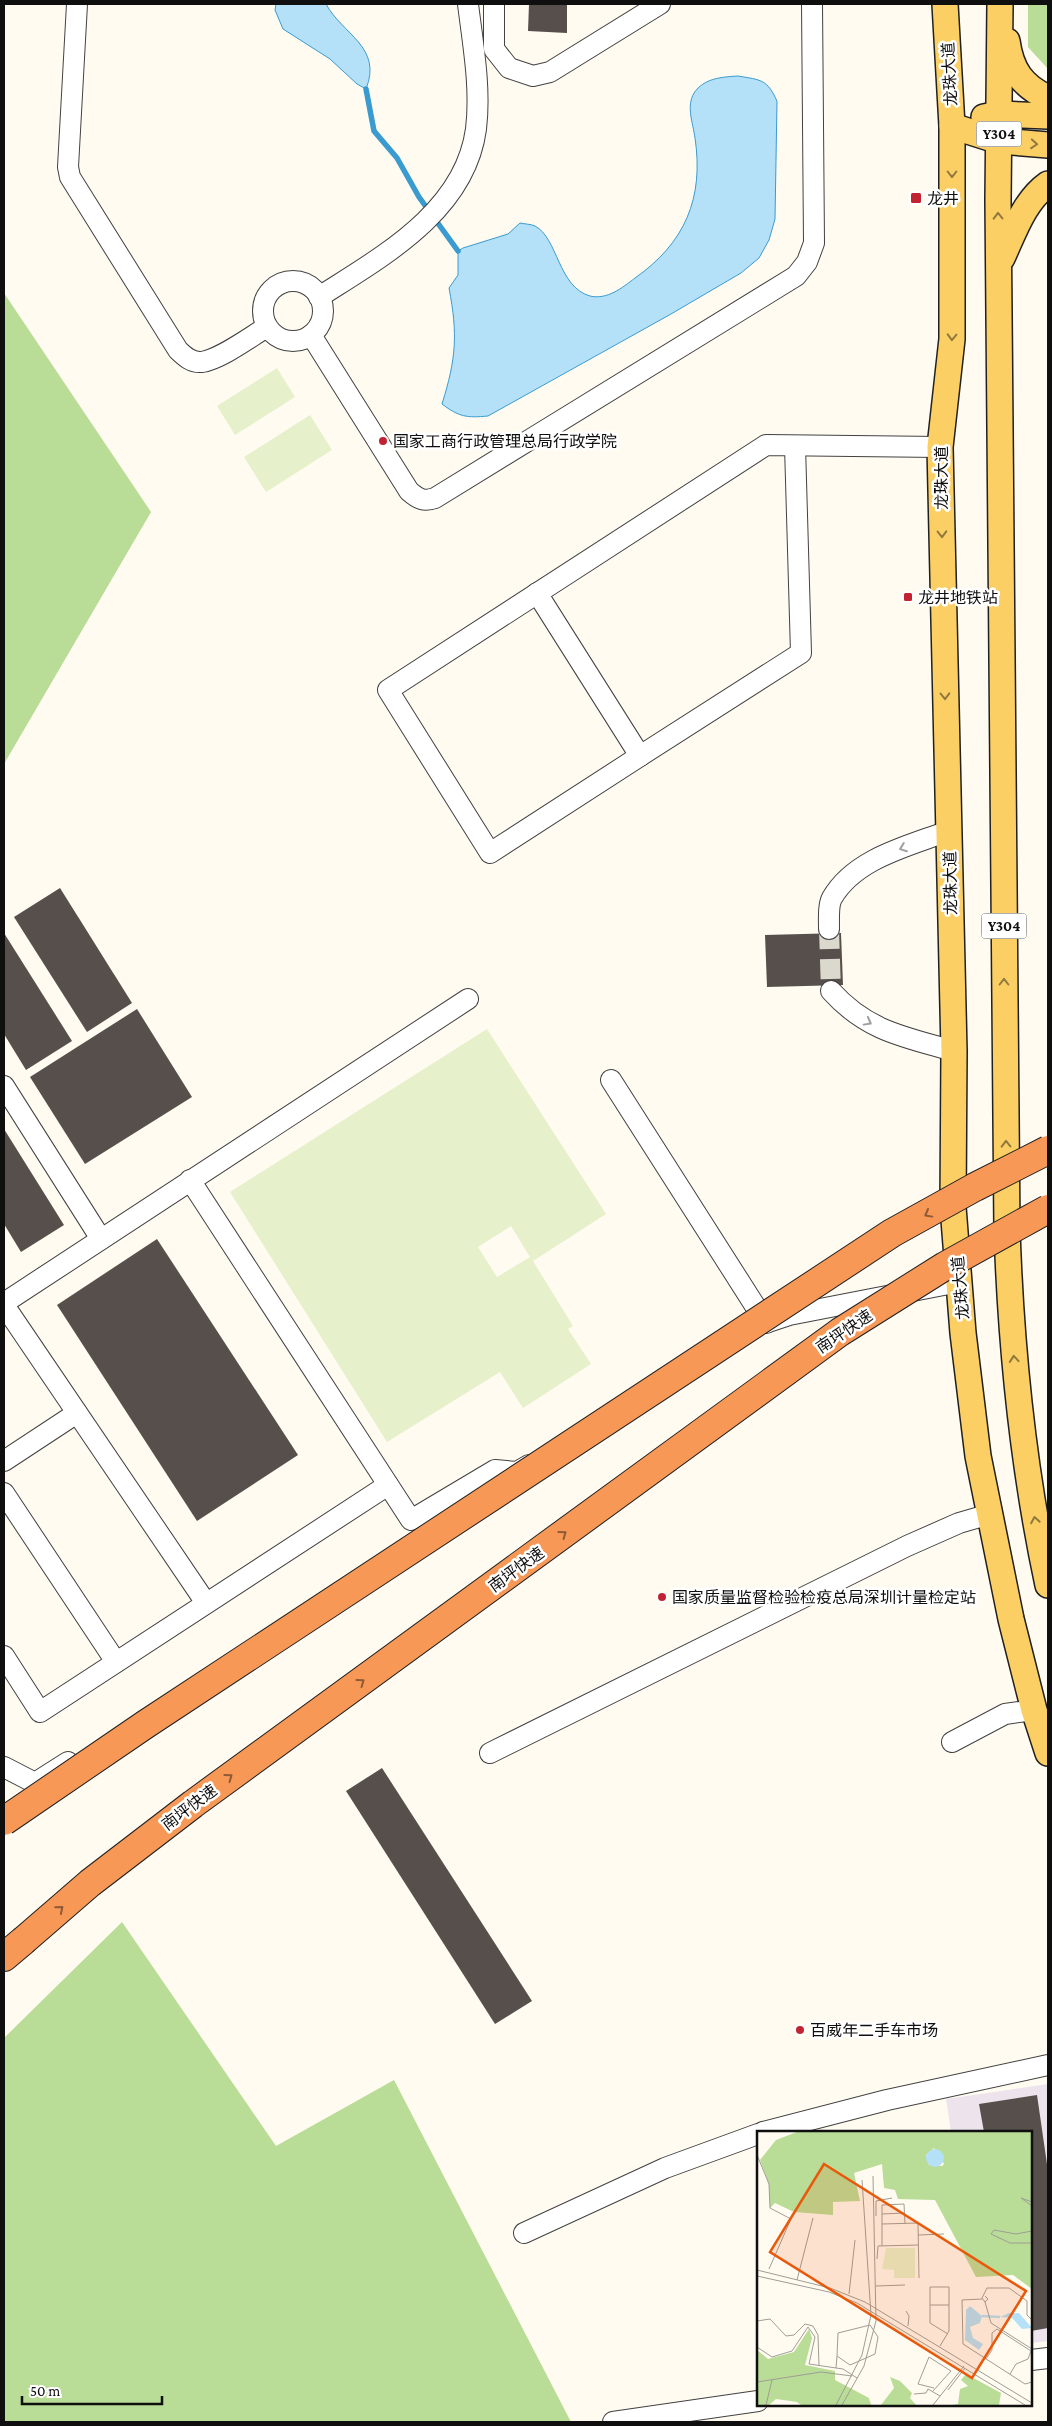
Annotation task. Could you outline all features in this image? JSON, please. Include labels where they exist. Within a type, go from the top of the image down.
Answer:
[{"type":"highway","points":[[4,1821],[146,1724],[892,1233],[1048,1150]]},
{"type":"highway","name":"南坪快速","points":[[13,1949],[90,1883],[186,1809],[840,1332],[945,1266],[1048,1209]]},
{"type":"main road","name":"龙珠大道","points":[[945,4],[952,126],[952,340],[940,447],[954,1051],[954,1208],[959,1282],[978,1456],[1011,1619],[1034,1710],[1048,1753]]},
{"type":"main road","points":[[1001,4],[1008,51],[1013,68],[1020,79],[1032,91],[1048,98]]},
{"type":"main road","name":"Y304","points":[[1001,4],[999,264],[1006,1168],[1010,1314],[1026,1466],[1048,1585]]},
{"type":"main road","points":[[952,126],[999,114],[1048,116]]},
{"type":"main road","points":[[952,126],[999,141],[1048,145]]},
{"type":"main road","points":[[999,264],[1024,210],[1041,189],[1048,184]]},
{"type":"street","points":[[77,4],[68,167],[70,177],[178,350],[188,360],[200,362],[214,358],[267,327]]},
{"type":"street","points":[[319,297],[401,243],[417,229],[446,196],[468,158],[475,132],[478,105],[468,4]]},
{"type":"street","points":[[494,4],[494,49],[509,68],[533,76],[550,72],[660,4]]},
{"type":"street","points":[[311,336],[409,491],[421,500],[428,501],[436,498],[796,276],[808,262],[814,243],[812,4]]},
{"type":"street","points":[[298,282],[313,290],[319,297],[322,305],[322,318],[319,326],[311,336],[304,340],[286,341],[275,336],[267,327],[263,310],[265,300],[278,285],[298,282]]},
{"type":"street","points":[[795,446],[801,653],[490,853],[388,690],[766,445],[940,447]]},
{"type":"street","points":[[537,593],[640,756]]},
{"type":"street","points":[[829,929],[831,899],[849,878],[874,859],[948,830]]},
{"type":"street","points":[[831,991],[844,1006],[889,1034],[954,1051]]},
{"type":"street","points":[[206,1603],[4,1304],[468,999]]},
{"type":"street","points":[[611,1080],[766,1323]]},
{"type":"street","points":[[4,1086],[101,1239]]},
{"type":"street","points":[[190,1180],[411,1520],[495,1470],[517,1472]]},
{"type":"street","points":[[4,1767],[35,1782],[517,1472],[704,1356],[766,1323],[789,1315],[959,1282]]},
{"type":"street","points":[[4,1461],[77,1413]]},
{"type":"street","points":[[4,1656],[40,1712],[388,1486]]},
{"type":"street","points":[[4,1493],[116,1662]]},
{"type":"street","points":[[490,1753],[907,1546],[959,1522],[990,1514]]},
{"type":"street","points":[[952,1742],[1005,1714],[1034,1710]]},
{"type":"street","points":[[767,2131],[887,2100],[1048,2065]]},
{"type":"street","points":[[524,2233],[665,2168],[757,2134]]},
{"type":"street","points":[[1032,2360],[1048,2358]]},
{"type":"street","points":[[613,2422],[648,2420],[757,2401]]},
{"type":"shaded area","points":[[1048,2084],[1048,2341],[1032,2343],[1032,2131],[951,2131],[946,2099]]},
{"type":"green space","points":[[1028,4],[1048,4],[1048,69],[1028,47]]},
{"type":"green space","points":[[4,293],[151,512],[4,764]]},
{"type":"green space","points":[[277,368],[295,397],[235,435],[217,406]]},
{"type":"green space","points":[[310,415],[332,450],[266,492],[244,457]]},
{"type":"green space","points":[[487,1029],[606,1214],[533,1261],[573,1326],[568,1329],[591,1364],[523,1408],[500,1372],[387,1442],[230,1192]],"holes":[[[511,1226],[530,1257],[497,1277],[478,1247]]]},
{"type":"green space","points":[[122,1922],[276,2146],[394,2080],[571,2422],[4,2422],[4,2038]]},
{"type":"water","points":[[276,4],[326,4],[333,15],[365,52],[369,62],[370,75],[366,89],[357,84],[330,59],[283,29],[275,10]]},
{"type":"water","points":[[738,76],[752,78],[766,84],[777,101],[775,219],[769,240],[759,258],[741,273],[671,314],[488,416],[464,416],[453,412],[442,404],[453,360],[454,320],[449,288],[458,275],[458,251],[508,234],[520,223],[532,225],[543,232],[571,283],[579,291],[596,297],[608,295],[620,289],[667,250],[687,217],[693,199],[696,180],[697,160],[690,109],[694,93],[708,81]]},
{"type":"building","points":[[529,4],[567,4],[567,33],[528,31]]},
{"type":"building","points":[[60,888],[132,1003],[87,1032],[14,917]]},
{"type":"building","points":[[4,933],[72,1041],[26,1070],[4,1034]]},
{"type":"building","points":[[841,933],[843,985],[767,987],[765,935]]},
{"type":"building","points":[[137,1009],[192,1097],[85,1164],[30,1077]]},
{"type":"building","points":[[4,1129],[64,1225],[21,1252],[4,1224]]},
{"type":"building","points":[[157,1239],[298,1455],[197,1521],[57,1305]]},
{"type":"building","points":[[382,1768],[532,2001],[495,2024],[346,1791]]},
{"type":"building","points":[[1037,2095],[1048,2171],[1048,2328],[1032,2331],[1032,2131],[984,2131],[979,2104]]},
{"type":"waterway","points":[[366,89],[374,131],[397,158],[419,197],[458,251]]},
{"type":"tunnel","points":[[829,929],[831,991]]},
{"type":"place","name":"龙井","points":[[916,198]]},
{"type":"place","name":"国家工商行政管理总局行政学院","points":[[383,441]]},
{"type":"place","name":"龙井地铁站","points":[[908,597]]},
{"type":"place","name":"国家质量监督检验检疫总局深圳计量检定站","points":[[662,1597]]},
{"type":"place","name":"百威年二手车市场","points":[[800,2030]]}]
